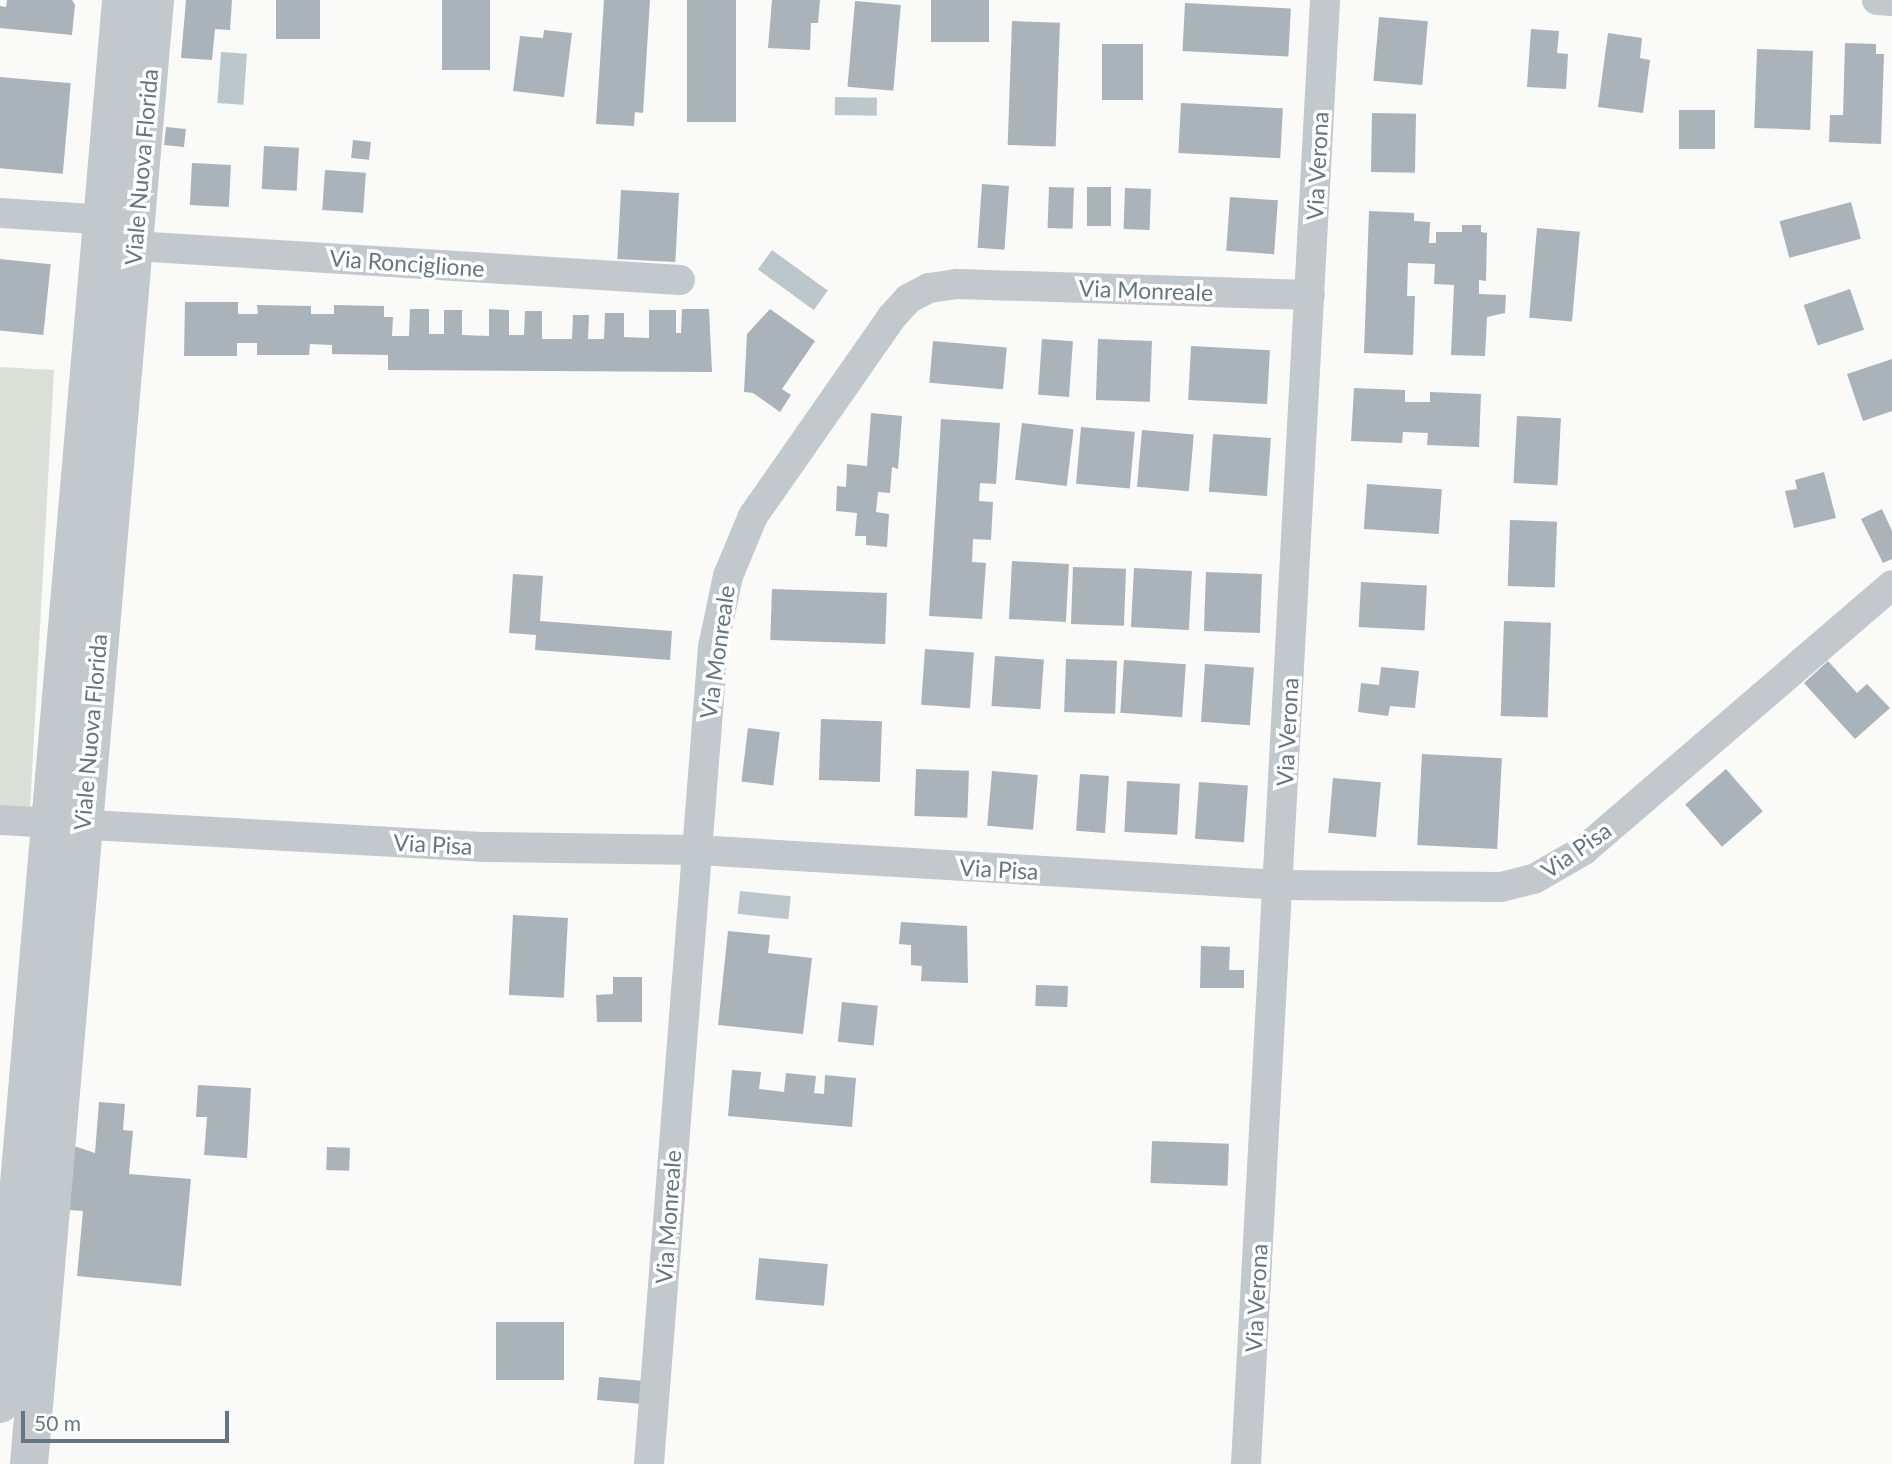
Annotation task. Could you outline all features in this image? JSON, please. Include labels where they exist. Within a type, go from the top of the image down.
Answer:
[{"type":"street","name":"Viale Nuova Florida","points":[[0,1404],[66,823],[99,448],[102,219],[121,0]]},
{"type":"street","name":"Viale Nuova Florida","points":[[99,448],[134,246],[155,0]]},
{"type":"street","name":"Via Verona","points":[[1246,1464],[1280,885],[1325,0]]},
{"type":"street","points":[[1877,0],[1892,1]]},
{"type":"street","points":[[0,213],[102,219],[114,224],[125,242],[134,246]]},
{"type":"street","name":"Via Ronciglione","points":[[134,246],[680,280]]},
{"type":"street","name":"Via Monreale","points":[[649,1464],[713,647],[733,559],[768,490],[908,299],[949,284],[1310,295]]},
{"type":"street","name":"Via Pisa","points":[[0,820],[485,847],[697,850],[1280,885],[1472,890],[1509,885],[1545,874],[1584,850],[1892,585]]},
{"type":"street","name":"Viale Nuova Florida","points":[[29,1464],[66,823]]},
{"type":"shaded area","points":[[221,52],[247,54],[243,105],[217,103]]},
{"type":"shaded area","points":[[835,97],[877,98],[877,116],[835,115]]},
{"type":"shaded area","points":[[772,250],[828,291],[814,310],[758,269]]},
{"type":"shaded area","points":[[0,367],[54,370],[30,810],[0,808]]},
{"type":"shaded area","points":[[740,891],[791,896],[788,919],[738,914]]},
{"type":"building","points":[[7,0],[72,0],[75,5],[72,35],[0,28],[0,6],[6,7]]},
{"type":"building","points":[[186,0],[232,0],[230,30],[215,29],[212,60],[181,58]]},
{"type":"building","points":[[276,0],[320,0],[320,39],[276,39]]},
{"type":"building","points":[[442,0],[490,0],[490,70],[442,70]]},
{"type":"building","points":[[604,0],[650,0],[643,113],[635,112],[634,126],[596,124]]},
{"type":"building","points":[[687,0],[736,0],[736,122],[687,122]]},
{"type":"building","points":[[772,0],[820,0],[818,23],[811,23],[810,50],[768,48]]},
{"type":"building","points":[[931,0],[989,0],[989,42],[931,42]]},
{"type":"building","points":[[855,1],[901,5],[893,91],[848,87]]},
{"type":"building","points":[[1185,3],[1291,9],[1288,56],[1182,51]]},
{"type":"building","points":[[1379,17],[1428,21],[1422,85],[1373,81]]},
{"type":"building","points":[[1012,21],[1060,23],[1056,147],[1008,145]]},
{"type":"building","points":[[1531,29],[1559,31],[1557,53],[1568,54],[1566,89],[1527,87]]},
{"type":"building","points":[[544,30],[572,33],[564,97],[513,91],[520,36],[543,38]]},
{"type":"building","points":[[1608,33],[1642,38],[1640,58],[1650,60],[1643,113],[1598,107]]},
{"type":"building","points":[[1845,43],[1876,44],[1876,54],[1884,54],[1881,144],[1829,142],[1830,115],[1843,115]]},
{"type":"building","points":[[1102,44],[1143,44],[1143,100],[1102,100]]},
{"type":"building","points":[[1757,49],[1813,51],[1810,130],[1754,128]]},
{"type":"building","points":[[0,77],[71,83],[63,174],[0,168]]},
{"type":"building","points":[[1181,103],[1283,108],[1280,158],[1178,153]]},
{"type":"building","points":[[1679,110],[1715,110],[1715,149],[1679,149]]},
{"type":"building","points":[[1372,113],[1416,114],[1415,173],[1371,172]]},
{"type":"building","points":[[166,127],[186,129],[184,147],[164,145]]},
{"type":"building","points":[[353,140],[371,142],[369,160],[351,158]]},
{"type":"building","points":[[264,146],[299,148],[297,191],[262,189]]},
{"type":"building","points":[[192,163],[231,165],[229,207],[190,205]]},
{"type":"building","points":[[325,170],[366,173],[363,213],[322,210]]},
{"type":"building","points":[[982,184],[1009,186],[1004,250],[978,248]]},
{"type":"building","points":[[1049,187],[1074,188],[1073,229],[1048,228]]},
{"type":"building","points":[[1087,187],[1111,187],[1111,226],[1087,226]]},
{"type":"building","points":[[1125,188],[1151,189],[1150,230],[1124,229]]},
{"type":"building","points":[[621,190],[679,193],[675,262],[617,259]]},
{"type":"building","points":[[1230,197],[1278,200],[1274,254],[1226,251]]},
{"type":"building","points":[[1851,202],[1861,239],[1789,258],[1780,221]]},
{"type":"building","points":[[1369,211],[1414,213],[1414,221],[1430,222],[1429,243],[1436,243],[1436,232],[1462,232],[1462,225],[1481,225],[1481,232],[1487,233],[1486,281],[1479,280],[1479,294],[1506,295],[1505,313],[1487,317],[1485,356],[1451,355],[1454,285],[1434,284],[1435,264],[1408,263],[1407,296],[1415,296],[1413,355],[1364,353]]},
{"type":"building","points":[[1537,228],[1580,232],[1572,321],[1529,318]]},
{"type":"building","points":[[0,259],[51,264],[43,335],[0,330]]},
{"type":"building","points":[[1850,289],[1864,330],[1818,346],[1804,305]]},
{"type":"building","points":[[185,302],[238,302],[238,314],[258,314],[257,305],[311,306],[311,314],[334,314],[334,305],[384,306],[384,317],[393,317],[392,336],[409,336],[410,309],[429,309],[429,334],[444,334],[444,310],[462,310],[462,335],[489,336],[489,309],[509,310],[509,335],[524,335],[525,311],[542,311],[542,339],[572,339],[573,315],[589,315],[588,339],[604,339],[605,313],[624,313],[624,337],[649,338],[649,310],[676,310],[676,333],[681,333],[682,309],[709,309],[712,372],[388,370],[388,355],[332,354],[332,345],[310,344],[309,355],[257,355],[257,343],[237,343],[237,356],[184,356]]},
{"type":"building","points":[[770,309],[815,341],[782,389],[791,395],[780,412],[753,393],[744,392],[747,334]]},
{"type":"building","points":[[1042,339],[1073,341],[1069,397],[1038,395]]},
{"type":"building","points":[[1098,339],[1152,341],[1150,402],[1096,400]]},
{"type":"building","points":[[933,341],[1007,347],[1003,389],[929,383]]},
{"type":"building","points":[[1191,346],[1270,350],[1267,404],[1188,400]]},
{"type":"building","points":[[1892,359],[1892,411],[1863,421],[1847,374]]},
{"type":"building","points":[[1354,388],[1405,390],[1405,402],[1430,402],[1430,392],[1481,394],[1479,447],[1427,445],[1428,433],[1403,432],[1402,443],[1351,441]]},
{"type":"building","points":[[871,413],[902,416],[898,469],[892,467],[890,493],[878,492],[876,512],[889,514],[887,547],[866,545],[866,536],[855,536],[857,513],[836,511],[837,486],[846,487],[847,464],[867,466]]},
{"type":"building","points":[[1517,416],[1561,418],[1557,485],[1513,483]]},
{"type":"building","points":[[941,419],[1000,423],[996,484],[980,483],[979,501],[993,502],[991,540],[973,539],[972,562],[986,563],[982,619],[929,616]]},
{"type":"building","points":[[1022,423],[1074,429],[1067,486],[1015,480]]},
{"type":"building","points":[[1081,427],[1135,432],[1130,488],[1076,484]]},
{"type":"building","points":[[1142,430],[1194,435],[1189,491],[1137,487]]},
{"type":"building","points":[[1213,434],[1271,438],[1267,496],[1209,492]]},
{"type":"building","points":[[1824,472],[1836,518],[1794,528],[1785,491],[1797,489],[1795,480]]},
{"type":"building","points":[[1367,484],[1442,489],[1439,534],[1364,529]]},
{"type":"building","points":[[1882,509],[1892,531],[1892,559],[1883,563],[1861,519]]},
{"type":"building","points":[[1510,520],[1557,522],[1555,588],[1508,586]]},
{"type":"building","points":[[1012,561],[1069,564],[1066,622],[1009,619]]},
{"type":"building","points":[[1073,567],[1126,569],[1124,626],[1071,624]]},
{"type":"building","points":[[1134,568],[1192,571],[1189,630],[1131,627]]},
{"type":"building","points":[[1206,572],[1262,574],[1260,633],[1204,631]]},
{"type":"building","points":[[513,574],[543,576],[540,621],[672,631],[670,660],[535,650],[536,635],[509,633]]},
{"type":"building","points":[[1361,582],[1427,585],[1425,630],[1359,627]]},
{"type":"building","points":[[772,589],[887,593],[885,644],[770,640]]},
{"type":"building","points":[[1504,621],[1551,623],[1548,718],[1501,716]]},
{"type":"building","points":[[925,649],[974,652],[970,708],[921,705]]},
{"type":"building","points":[[995,656],[1044,659],[1040,709],[992,706]]},
{"type":"building","points":[[1066,659],[1117,661],[1115,714],[1064,712]]},
{"type":"building","points":[[1124,660],[1186,664],[1182,717],[1120,713]]},
{"type":"building","points":[[1828,661],[1857,693],[1867,684],[1890,708],[1855,739],[1804,683]]},
{"type":"building","points":[[1205,664],[1254,667],[1250,725],[1201,722]]},
{"type":"building","points":[[1381,667],[1419,671],[1415,708],[1390,706],[1388,716],[1358,712],[1361,683],[1379,685]]},
{"type":"building","points":[[821,719],[882,721],[880,782],[819,780]]},
{"type":"building","points":[[748,728],[780,732],[773,785],[741,782]]},
{"type":"building","points":[[1422,754],[1502,758],[1497,849],[1417,845]]},
{"type":"building","points":[[916,769],[969,771],[967,818],[914,816]]},
{"type":"building","points":[[1726,769],[1763,811],[1722,847],[1685,804]]},
{"type":"building","points":[[992,771],[1038,775],[1033,830],[987,826]]},
{"type":"building","points":[[1080,774],[1109,776],[1105,833],[1076,831]]},
{"type":"building","points":[[1333,778],[1381,782],[1376,837],[1328,833]]},
{"type":"building","points":[[1127,781],[1180,784],[1177,835],[1124,832]]},
{"type":"building","points":[[1199,782],[1248,785],[1244,842],[1195,839]]},
{"type":"building","points":[[513,915],[568,918],[564,998],[509,995]]},
{"type":"building","points":[[901,922],[967,926],[968,983],[921,981],[922,966],[911,965],[911,945],[899,944]]},
{"type":"building","points":[[728,931],[770,935],[768,953],[812,958],[803,1034],[718,1025]]},
{"type":"building","points":[[1201,946],[1230,947],[1229,970],[1244,970],[1244,988],[1200,988]]},
{"type":"building","points":[[613,977],[642,977],[642,1022],[597,1022],[596,995],[613,994]]},
{"type":"building","points":[[1036,985],[1068,986],[1067,1007],[1035,1006]]},
{"type":"building","points":[[842,1002],[878,1006],[874,1046],[838,1042]]},
{"type":"building","points":[[732,1070],[761,1072],[759,1089],[784,1092],[786,1073],[816,1076],[814,1093],[824,1094],[825,1075],[856,1078],[852,1127],[728,1116]]},
{"type":"building","points":[[198,1085],[251,1088],[247,1158],[204,1155],[207,1117],[196,1117]]},
{"type":"building","points":[[99,1102],[125,1104],[123,1130],[133,1131],[129,1174],[191,1179],[181,1286],[77,1276],[83,1211],[69,1210],[74,1146],[95,1153]]},
{"type":"building","points":[[1152,1141],[1229,1144],[1227,1186],[1151,1183]]},
{"type":"building","points":[[327,1147],[350,1148],[349,1171],[326,1170]]},
{"type":"building","points":[[759,1258],[828,1264],[824,1306],[755,1300]]},
{"type":"building","points":[[496,1322],[564,1322],[564,1380],[496,1380]]},
{"type":"building","points":[[599,1377],[645,1381],[643,1404],[597,1400]]}]
